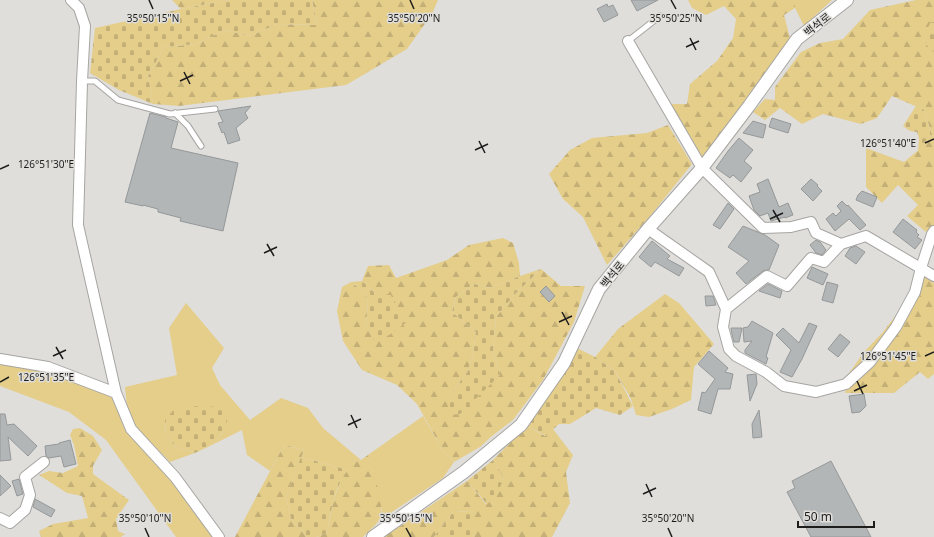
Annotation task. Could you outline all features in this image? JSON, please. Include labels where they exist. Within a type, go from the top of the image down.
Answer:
[{"type":"street","points":[[71,0],[79,8],[85,26],[78,225],[116,394],[131,429],[175,478],[219,537]]},
{"type":"street","name":"백석로","points":[[373,537],[464,472],[521,424],[564,363],[600,289],[648,229],[702,168],[797,39],[847,0]]},
{"type":"street","points":[[628,41],[702,168],[763,228],[791,227],[811,222],[816,233],[841,244]]},
{"type":"street","points":[[648,229],[709,272],[726,309],[723,326],[729,349],[736,356],[766,372],[784,386],[816,392],[846,384],[870,362],[896,327],[915,292],[921,268],[934,231]]},
{"type":"street","points":[[726,309],[767,276],[787,286],[811,258],[824,262],[841,244],[866,236],[934,276]]},
{"type":"street","points":[[0,360],[48,367],[116,394]]},
{"type":"street","points":[[0,518],[10,523],[25,510],[30,494],[25,477],[44,462]]},
{"type":"lane","points":[[628,41],[660,16]]},
{"type":"lane","points":[[82,81],[95,81],[118,100],[170,114],[215,109]]},
{"type":"lane","points":[[175,113],[188,126],[202,146]]},
{"type":"green space","points":[[172,0],[229,0],[181,9]]},
{"type":"green space","points":[[229,0],[312,0],[317,25],[277,24],[250,36],[225,30],[196,44],[164,47],[148,76],[153,104],[119,90],[90,73],[95,28]]},
{"type":"green space","points":[[312,0],[438,0],[432,14],[407,49],[346,85],[179,106],[153,104],[148,76],[164,47],[196,44],[225,30],[250,36],[277,24],[317,25]]},
{"type":"green space","points":[[688,0],[795,0],[795,8],[784,15],[790,38],[735,118],[702,157],[671,104],[687,104],[690,84],[717,61],[733,38],[736,19],[724,6],[706,15],[692,8]]},
{"type":"green space","points":[[795,0],[832,0],[804,26],[795,8]]},
{"type":"green space","points":[[916,0],[934,0],[934,225],[926,232],[907,216],[918,205],[898,185],[882,203],[866,187],[866,148],[904,162],[933,138],[924,110],[892,96],[877,118],[861,124],[823,114],[802,124],[780,108],[765,120],[753,112],[765,99],[775,100],[775,87],[801,52],[820,43],[843,39],[870,10]]},
{"type":"green space","points":[[931,22],[934,22],[934,52],[922,38]]},
{"type":"green space","points":[[916,106],[924,110],[933,138],[918,151],[919,138],[917,132],[910,131],[903,126]]},
{"type":"green space","points":[[668,125],[692,164],[651,215],[607,265],[583,217],[563,199],[549,174],[570,150],[592,138],[647,133]]},
{"type":"green space","points":[[503,238],[513,243],[519,263],[520,276],[491,288],[474,284],[456,297],[452,312],[476,332],[473,354],[468,371],[451,394],[500,375],[493,351],[496,317],[515,294],[541,269],[561,286],[585,286],[574,322],[543,380],[513,420],[480,447],[454,462],[442,449],[417,404],[397,385],[362,370],[343,341],[337,311],[342,287],[351,282],[364,292],[368,303],[366,325],[376,342],[378,296],[362,281],[368,266],[389,265],[396,278],[447,260],[469,245]]},
{"type":"green space","points":[[541,269],[515,294],[496,317],[493,351],[500,375],[460,414],[447,415],[451,394],[468,371],[473,354],[476,332],[452,312],[456,297],[474,284],[491,288]]},
{"type":"green space","points":[[925,277],[934,283],[934,374],[928,379],[920,372],[894,393],[845,393],[847,376],[864,352],[883,332]]},
{"type":"green space","points":[[362,281],[378,296],[390,294],[407,322],[389,335],[375,342],[366,325],[368,303],[364,292],[351,282]]},
{"type":"green space","points":[[665,294],[679,303],[714,344],[694,367],[691,400],[672,409],[649,417],[636,415],[631,399],[615,371],[595,357],[618,329]]},
{"type":"green space","points":[[186,303],[224,348],[212,368],[220,385],[250,420],[281,398],[308,408],[323,428],[361,460],[354,461],[348,470],[301,457],[304,450],[284,445],[270,471],[247,455],[242,430],[214,444],[224,431],[165,420],[166,435],[176,447],[195,453],[170,462],[136,427],[127,407],[125,387],[177,375],[169,328]]},
{"type":"green space","points":[[577,348],[595,357],[615,371],[633,406],[620,415],[596,408],[570,424],[559,424],[546,436],[527,426]]},
{"type":"green space","points":[[0,363],[38,368],[113,397],[124,428],[174,482],[213,537],[176,537],[106,440],[69,412],[0,386]]},
{"type":"green space","points":[[199,406],[220,407],[227,421],[224,431],[214,444],[195,453],[176,447],[166,435],[165,420],[175,408]]},
{"type":"green space","points":[[423,416],[442,449],[454,462],[443,478],[380,520],[382,510],[368,455]]},
{"type":"green space","points":[[527,426],[545,436],[553,429],[573,455],[566,472],[570,503],[552,537],[473,537],[474,515],[470,511],[453,512],[434,537],[384,537],[467,481],[486,504],[504,479],[493,460]]},
{"type":"green space","points":[[80,428],[93,436],[102,450],[93,466],[93,474],[129,500],[116,519],[118,531],[125,534],[121,537],[41,537],[39,531],[53,524],[88,518],[82,496],[67,493],[39,475],[49,471],[63,473],[78,466],[74,445],[70,435],[73,429]]},
{"type":"green space","points":[[284,445],[304,450],[286,497],[291,519],[307,537],[235,537]]},
{"type":"green space","points":[[368,455],[380,497],[380,519],[363,537],[316,537],[327,533],[333,502],[342,477],[354,461],[361,460]]},
{"type":"green space","points":[[301,457],[348,470],[336,492],[327,533],[316,537],[307,537],[291,519],[286,497]]},
{"type":"green space","points":[[493,460],[504,479],[494,499],[487,504],[467,481]]},
{"type":"green space","points":[[470,511],[474,515],[473,537],[434,537],[453,512]]},
{"type":"building","points":[[631,0],[658,0],[637,11]]},
{"type":"building","points":[[607,4],[608,7],[613,5],[618,15],[604,22],[597,9]]},
{"type":"building","points":[[251,106],[245,113],[248,118],[236,128],[240,140],[228,144],[224,132],[222,133],[218,123],[223,122],[218,111]]},
{"type":"building","points":[[150,113],[178,122],[171,148],[238,163],[223,231],[180,221],[181,218],[158,212],[158,209],[125,202]]},
{"type":"building","points":[[772,118],[791,124],[788,133],[769,127]]},
{"type":"building","points":[[753,121],[766,125],[763,138],[743,133]]},
{"type":"building","points":[[739,138],[753,150],[744,161],[752,168],[741,182],[733,175],[730,178],[716,168]]},
{"type":"building","points":[[768,179],[779,207],[788,203],[793,215],[771,221],[768,213],[760,216],[754,210],[749,196],[760,192],[757,184]]},
{"type":"building","points":[[811,179],[822,191],[813,201],[801,189]]},
{"type":"building","points":[[862,191],[877,197],[873,207],[856,200]]},
{"type":"building","points":[[842,201],[847,206],[848,205],[866,225],[860,230],[849,219],[835,231],[826,219],[833,213],[836,216],[841,211],[837,206]]},
{"type":"building","points":[[728,203],[734,209],[720,229],[713,225]]},
{"type":"building","points":[[903,219],[917,230],[916,232],[919,235],[917,237],[922,240],[915,249],[893,232]]},
{"type":"building","points":[[743,226],[765,235],[779,245],[769,270],[763,271],[746,284],[736,273],[749,261],[728,247]]},
{"type":"building","points":[[816,240],[820,242],[826,250],[822,255],[816,253],[810,245]]},
{"type":"building","points":[[652,241],[670,256],[667,259],[684,268],[679,276],[655,262],[651,267],[639,257]]},
{"type":"building","points":[[856,246],[865,252],[856,264],[845,256],[850,248]]},
{"type":"building","points":[[812,267],[828,274],[823,285],[807,278]]},
{"type":"building","points":[[827,282],[838,285],[833,303],[822,300]]},
{"type":"building","points":[[768,284],[782,291],[780,298],[759,291]]},
{"type":"building","points":[[546,286],[555,296],[549,302],[540,292]]},
{"type":"building","points":[[705,296],[713,296],[716,305],[706,306]]},
{"type":"building","points":[[752,321],[773,333],[766,357],[768,358],[766,364],[745,353],[745,350],[752,341],[744,342],[743,328],[748,327]]},
{"type":"building","points":[[809,323],[817,326],[792,377],[780,372],[791,350],[776,335],[783,328],[799,343]]},
{"type":"building","points":[[731,328],[742,328],[739,342],[734,342]]},
{"type":"building","points":[[840,334],[850,342],[838,357],[828,349]]},
{"type":"building","points":[[709,351],[728,368],[725,372],[733,374],[730,389],[718,389],[711,414],[698,410],[702,392],[705,393],[715,379],[698,364]]},
{"type":"building","points":[[756,374],[757,384],[750,401],[747,375]]},
{"type":"building","points":[[864,394],[866,406],[860,412],[852,413],[849,396]]},
{"type":"building","points":[[759,410],[762,437],[753,438],[752,424]]},
{"type":"building","points":[[0,414],[5,414],[7,425],[14,424],[37,446],[28,456],[8,437],[11,460],[0,461]]},
{"type":"building","points":[[70,440],[76,464],[64,467],[61,456],[49,458],[46,456],[45,446],[59,444]]},
{"type":"building","points":[[831,461],[871,537],[811,537],[787,492],[795,488],[792,481]]},
{"type":"building","points":[[0,475],[11,486],[0,496]]},
{"type":"building","points":[[19,479],[23,494],[17,496],[12,481]]},
{"type":"building","points":[[35,499],[55,510],[51,517],[33,507]]}]
